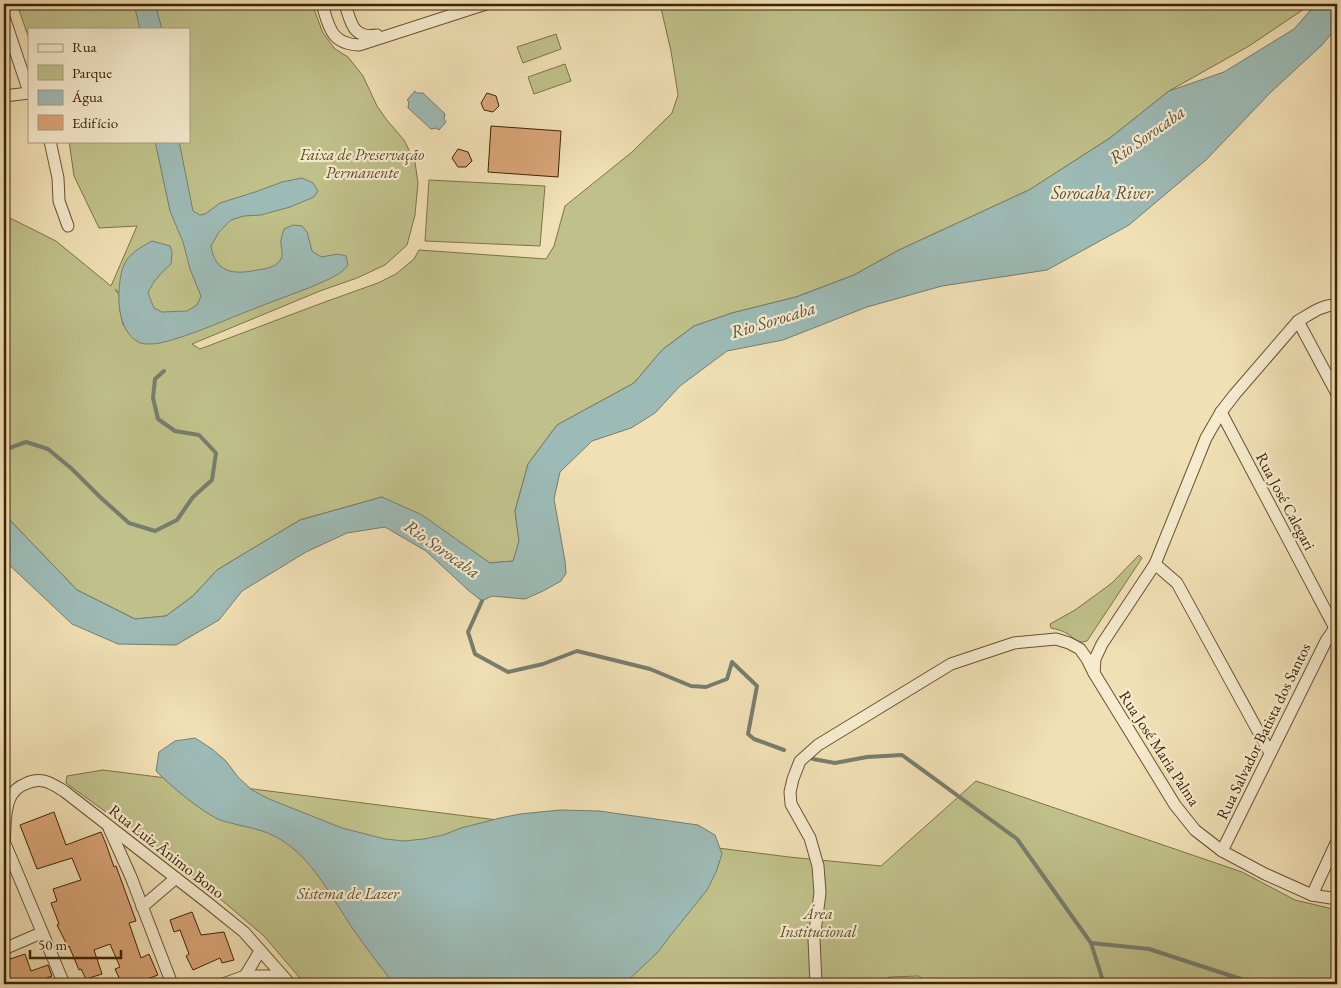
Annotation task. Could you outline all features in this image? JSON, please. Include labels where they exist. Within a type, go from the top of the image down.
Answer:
[{"type":"street","points":[[322,4],[330,29],[335,37],[349,45],[359,45],[486,4]]},
{"type":"street","points":[[345,4],[354,29],[361,34],[369,36],[396,32]]},
{"type":"street","points":[[4,17],[28,89]]},
{"type":"street","points":[[4,96],[28,92]]},
{"type":"street","points":[[50,142],[58,178],[59,201],[68,226]]},
{"type":"street","points":[[1094,673],[1095,659],[1102,644],[1155,564],[1206,438],[1221,412],[1298,322],[1311,313],[1331,304],[1337,305]]},
{"type":"street","points":[[1298,322],[1337,394]]},
{"type":"street","name":"Rua José Calegari","points":[[1221,412],[1336,630]]},
{"type":"street","points":[[1155,564],[1177,583],[1270,753]]},
{"type":"street","name":"Rua Salvador Batista dos Santos","points":[[1222,850],[1326,641],[1336,630]]},
{"type":"street","name":"Rua José Maria Palma","points":[[816,984],[814,939],[820,893],[818,866],[810,838],[792,804],[790,792],[800,761],[818,745],[951,664],[1014,643],[1056,639],[1069,642],[1080,649],[1175,805],[1195,830],[1222,850],[1265,874],[1312,895],[1337,900]]},
{"type":"street","name":"Rua Luiz Ânimo Bono","points":[[5,844],[6,809],[11,796],[20,786],[32,780],[48,781],[64,791],[244,932],[260,951],[274,975],[290,984]]},
{"type":"street","points":[[108,826],[131,877],[172,984]]},
{"type":"street","points":[[1312,895],[1337,841]]},
{"type":"street","points":[[4,862],[5,844]]},
{"type":"street","points":[[5,844],[64,984]]},
{"type":"street","points":[[131,877],[129,867],[131,858],[137,848]]},
{"type":"street","points":[[142,906],[176,878]]},
{"type":"street","points":[[4,949],[41,933]]},
{"type":"street","points":[[245,976],[260,951]]},
{"type":"street","points":[[223,984],[245,976],[274,975]]},
{"type":"green space","name":"Faixa de Preservação Permanente","points":[[17,4],[312,4],[323,33],[335,49],[348,57],[363,76],[377,106],[404,140],[415,162],[418,183],[415,215],[407,245],[385,265],[357,278],[320,291],[192,344],[200,349],[378,283],[396,274],[414,259],[419,250],[546,259],[554,246],[565,206],[632,152],[672,113],[678,95],[671,51],[660,4],[1310,4],[1249,46],[1169,91],[1110,138],[1029,190],[899,250],[854,275],[796,297],[732,313],[694,326],[662,350],[634,383],[557,425],[528,464],[515,511],[519,541],[514,561],[490,563],[382,497],[300,520],[217,570],[193,596],[166,616],[135,619],[77,590],[4,514],[4,215],[56,241],[111,286],[137,226],[99,228],[74,176],[69,142],[190,142],[190,28],[28,28],[28,36]],"holes":[[[115,289],[150,320],[123,325],[119,295]]]},
{"type":"green space","points":[[556,34],[561,49],[523,63],[517,47]]},
{"type":"green space","points":[[565,64],[571,81],[534,94],[528,77]]},
{"type":"green space","points":[[429,180],[545,186],[540,246],[425,241]]},
{"type":"green space","points":[[1139,555],[1142,558],[1087,641],[1079,641],[1064,632],[1051,628],[1050,624],[1075,610],[1112,583]]},
{"type":"green space","name":"Área Institucional","points":[[103,770],[789,857],[881,866],[976,781],[1242,872],[1295,900],[1337,910],[1337,984],[931,984],[918,976],[890,977],[870,984],[305,984],[264,936],[191,874],[66,783],[67,776]]},
{"type":"water","points":[[134,4],[155,4],[162,28],[140,28]]},
{"type":"water","name":"Sorocaba River","points":[[1316,4],[1337,4],[1337,27],[1322,45],[1271,92],[1206,160],[1129,225],[1047,270],[942,286],[867,307],[783,340],[727,351],[680,386],[655,413],[631,428],[592,441],[560,472],[554,499],[566,573],[561,581],[525,599],[492,596],[482,601],[426,551],[385,527],[347,533],[306,552],[242,591],[219,620],[176,645],[118,644],[72,624],[4,560],[4,514],[77,590],[135,619],[166,616],[193,596],[217,570],[300,520],[382,497],[422,515],[490,563],[513,561],[519,541],[515,511],[528,464],[557,425],[634,383],[662,350],[694,326],[732,313],[796,297],[854,275],[899,250],[1029,190],[1110,138],[1169,91],[1224,72],[1294,29]]},
{"type":"water","points":[[415,91],[423,93],[445,114],[444,119],[446,122],[439,130],[436,128],[431,129],[408,108],[409,101],[407,100]]},
{"type":"water","points":[[155,142],[179,142],[193,211],[200,215],[205,214],[220,203],[282,182],[302,178],[313,183],[318,191],[314,197],[290,207],[261,215],[244,216],[231,220],[219,232],[211,246],[213,255],[221,267],[233,272],[249,272],[274,266],[282,257],[281,240],[284,229],[293,225],[302,226],[307,232],[312,251],[321,257],[338,254],[346,256],[348,265],[339,274],[318,284],[197,332],[160,343],[140,343],[132,338],[124,326],[119,298],[123,266],[126,260],[136,251],[152,241],[170,246],[172,252],[171,264],[158,277],[148,293],[154,308],[162,312],[187,311],[197,305],[201,296],[190,269],[183,242],[170,211]]},
{"type":"water","name":"Sistema de Lazer","points":[[195,738],[226,761],[238,777],[252,790],[269,799],[342,828],[385,839],[404,841],[424,839],[520,814],[560,810],[599,811],[698,825],[715,835],[722,854],[707,890],[658,952],[624,984],[394,984],[358,936],[311,867],[290,846],[278,838],[259,830],[222,821],[212,816],[186,798],[156,771],[159,752],[175,741]]},
{"type":"building","points":[[487,93],[496,96],[499,106],[493,112],[484,110],[481,103]]},
{"type":"building","points":[[491,126],[561,131],[558,177],[488,172]]},
{"type":"building","points":[[458,149],[468,152],[472,161],[466,167],[458,167],[452,158]]},
{"type":"building","points":[[54,812],[66,845],[101,832],[114,867],[116,866],[136,921],[129,923],[141,958],[149,954],[158,975],[139,982],[140,984],[122,984],[115,969],[120,967],[110,944],[94,950],[102,974],[86,979],[81,969],[79,970],[69,946],[57,925],[59,924],[51,903],[57,901],[53,889],[81,880],[72,858],[37,869],[20,825]]},
{"type":"building","points":[[192,912],[201,935],[224,932],[234,960],[222,963],[220,958],[193,970],[186,956],[189,954],[180,930],[174,932],[170,920]]},
{"type":"building","points":[[25,954],[31,971],[48,965],[52,976],[44,979],[47,984],[8,984],[5,976],[10,959]]},
{"type":"waterway","points":[[4,450],[26,442],[48,449],[129,523],[155,531],[177,520],[193,497],[212,480],[216,453],[199,435],[175,431],[158,419],[153,398],[155,379],[164,371]]},
{"type":"waterway","points":[[482,601],[468,632],[475,654],[508,672],[543,664],[577,651],[650,669],[691,686],[706,687],[727,679],[732,662],[757,686],[748,734],[754,739],[784,750]]},
{"type":"waterway","points":[[813,759],[835,763],[867,757],[902,755],[1017,839],[1091,943],[1149,949],[1256,984]]},
{"type":"waterway","points":[[1091,943],[1104,984]]},
{"type":"water label","name":"Rio Sorocaba","points":[[1147,135]]},
{"type":"water label","name":"Rio Sorocaba","points":[[773,320]]},
{"type":"water label","name":"Rio Sorocaba","points":[[442,549]]}]
